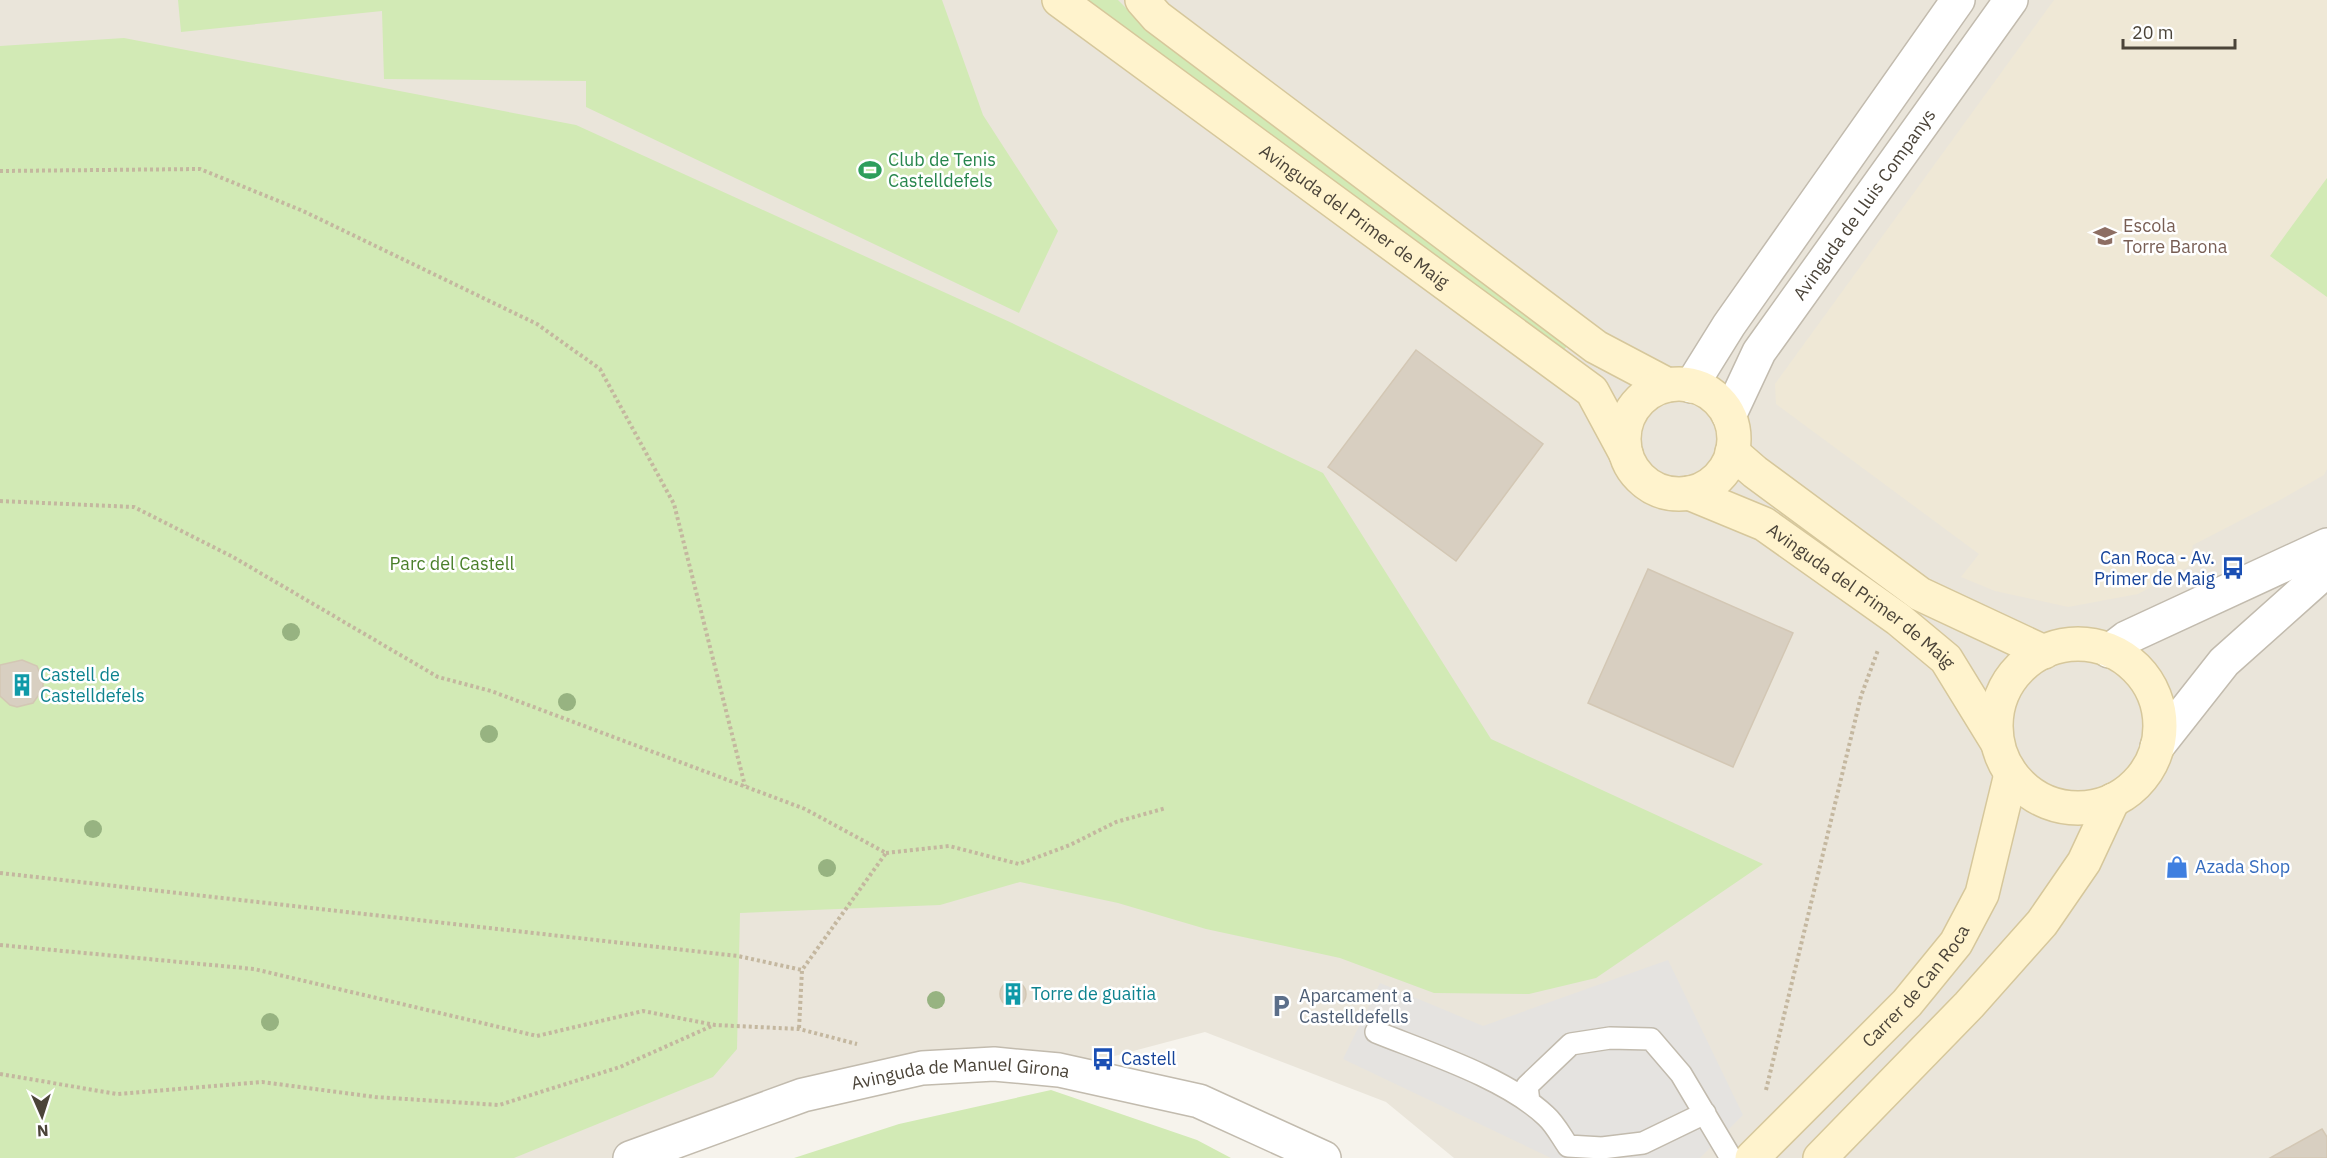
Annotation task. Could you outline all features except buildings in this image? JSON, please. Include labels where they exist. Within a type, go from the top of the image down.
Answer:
[{"type":"street","name":"Avinguda del Primer de Maig","points":[[1059,0],[1592,391],[1626,454]]},
{"type":"street","points":[[1142,0],[1157,18],[1596,347],[1680,386],[1713,397],[1729,416],[1733,434],[1732,452],[1717,479],[1704,488],[1689,493],[1670,493],[1653,488],[1633,470],[1626,454],[1624,431],[1632,410],[1647,394],[1680,386],[1735,315],[1958,0]]},
{"type":"street","name":"Avinguda de Lluis Companys","points":[[1729,416],[1759,352],[2011,0]]},
{"type":"street","points":[[1732,452],[1755,472],[1920,594],[2044,652]]},
{"type":"street","name":"Avinguda del Primer de Maig","points":[[1689,493],[1764,524],[1898,619],[1946,659],[1997,742]]},
{"type":"street","points":[[2109,651],[2126,638],[2327,545]]},
{"type":"street","points":[[2157,747],[2159,715],[2154,694],[2136,668],[2109,651],[2077,644],[2044,652],[2018,670],[2005,689],[1997,709],[1997,742],[2011,774],[2031,793],[2057,805],[2085,807],[2113,800],[2141,779],[2157,747],[2224,662],[2327,570]]},
{"type":"street","name":"Carrer de Can Roca","points":[[1752,1158],[1907,1003],[1956,943],[1982,894],[2011,774]]},
{"type":"street","points":[[1820,1158],[1969,1005],[2042,924],[2084,862],[2113,800]]},
{"type":"street","name":"Avinguda de Manuel Girona","points":[[630,1158],[803,1095],[922,1068],[994,1064],[1059,1070],[1199,1101],[1324,1158]]},
{"type":"lane","points":[[1376,1032],[1476,1073],[1530,1102],[1548,1118],[1568,1146],[1602,1148],[1643,1143],[1705,1113]]},
{"type":"lane","points":[[1530,1102],[1527,1086],[1571,1044],[1610,1038],[1651,1039],[1681,1074],[1731,1158]]},
{"type":"path","points":[[0,171],[200,169],[303,211],[537,324],[600,369],[674,504],[745,786]]},
{"type":"path","points":[[0,501],[134,507],[233,557],[438,677],[491,691],[805,809],[886,853],[949,846],[1019,864],[1070,845],[1116,822],[1166,808]]},
{"type":"path","points":[[1763,1101],[1817,889],[1861,696],[1880,645],[1898,619]]},
{"type":"path","points":[[799,1029],[802,970],[886,853]]},
{"type":"path","points":[[0,873],[738,956],[802,970]]},
{"type":"path","points":[[0,945],[254,969],[537,1036],[643,1011],[715,1025],[799,1029],[862,1046]]},
{"type":"path","points":[[0,1074],[117,1094],[262,1082],[375,1097],[499,1105],[620,1066],[715,1025]]},
{"type":"shaded area","points":[[0,0],[2327,0],[2327,1158],[1454,1158],[1386,1102],[1205,1032],[1039,1076],[877,1066],[656,1158],[0,1158]]},
{"type":"shaded area","name":"Escola Torre Barona","points":[[2054,0],[2327,0],[2327,469],[2324,475],[2280,500],[2193,545],[2188,567],[2138,594],[2068,607],[1995,591],[1961,577],[1979,554],[1776,404],[1775,384]]},
{"type":"shaded area","points":[[1668,960],[1743,1115],[1700,1158],[1551,1158],[1343,1059],[1380,983],[1483,1026]]},
{"type":"green space","name":"Club de Tenis Castelldefels","points":[[178,0],[942,0],[983,115],[1058,231],[1019,313],[586,107],[586,81],[384,79],[382,11],[181,32]]},
{"type":"green space","points":[[1088,0],[1118,0],[1150,32],[1567,346],[1561,354]]},
{"type":"green space","name":"Parc del Castell","points":[[124,38],[576,125],[1012,323],[1323,473],[1491,739],[1763,864],[1596,978],[1529,994],[1434,993],[1340,958],[1206,929],[1118,903],[1020,882],[940,905],[740,913],[737,1049],[713,1077],[514,1158],[0,1158],[0,46]]},
{"type":"green space","points":[[2327,178],[2327,297],[2270,256]]},
{"type":"green space","points":[[1051,1090],[1197,1140],[1231,1158],[794,1158],[899,1124]]},
{"type":"place","name":"Club de Tenis Castelldefels","points":[[870,170]]},
{"type":"place","name":"Escola Torre Barona","points":[[2105,236]]},
{"type":"place","name":"Can Roca - Av. Primer de Maig","points":[[2233,568]]},
{"type":"place","name":"Castell de Castelldefels","points":[[22,685]]},
{"type":"place","name":"Azada Shop","points":[[2177,867]]},
{"type":"place","name":"Torre de guaitia","points":[[1013,994]]},
{"type":"place","name":"Aparcament a Castelldefells","points":[[1281,1006]]},
{"type":"place","name":"Castell","points":[[1103,1059]]}]
